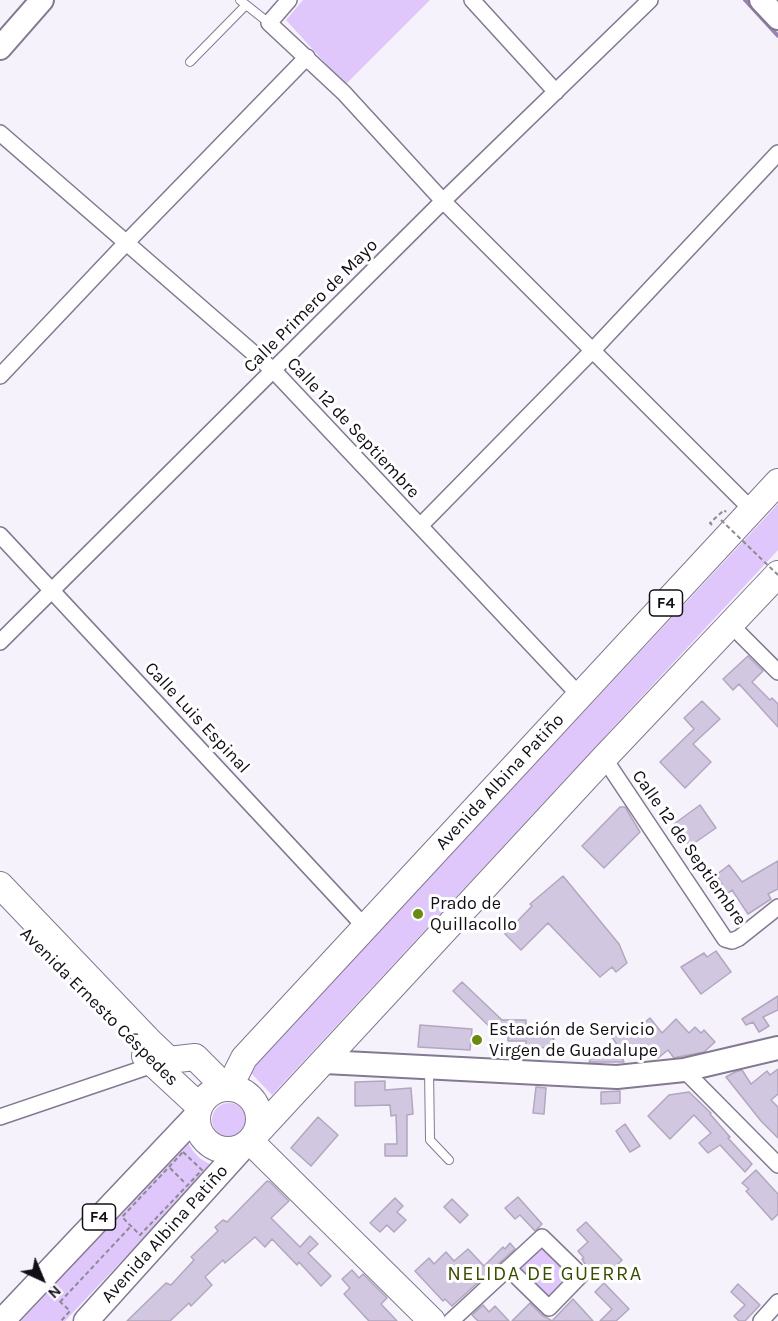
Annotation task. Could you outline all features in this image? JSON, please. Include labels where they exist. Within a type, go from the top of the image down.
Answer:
[{"type":"highway","name":"Avenida Albina Patiño","points":[[225,1088],[244,1058],[778,482]]},
{"type":"highway","name":"Avenida Albina Patiño","points":[[250,1141],[604,758],[778,575]]},
{"type":"highway","name":"Avenida Ernesto Céspedes","points":[[0,885],[150,1042],[171,1079],[198,1110]]},
{"type":"highway","name":"Avenida Ernesto Céspedes","points":[[0,908],[161,1063]]},
{"type":"highway","name":"Avenida Ernesto Céspedes","points":[[161,1063],[195,1057],[225,1088]]},
{"type":"highway","name":"F4","points":[[198,1110],[212,1092],[225,1088]]},
{"type":"highway","points":[[198,1110],[198,1130],[202,1138],[214,1148],[229,1151],[250,1141],[260,1117],[258,1108],[246,1094],[225,1088]]},
{"type":"highway","points":[[250,1141],[432,1321]]},
{"type":"main road","points":[[0,48],[42,0]]},
{"type":"main road","points":[[761,0],[778,18]]},
{"type":"main road","points":[[325,1062],[617,1077],[684,1070],[778,1048]]},
{"type":"main road","name":"F4","points":[[3,1321],[198,1110]]},
{"type":"main road","name":"Avenida Albina Patiño","points":[[86,1321],[250,1141]]},
{"type":"street","points":[[289,0],[269,23],[344,93],[443,201],[752,510]]},
{"type":"street","points":[[472,0],[556,92]]},
{"type":"street","name":"Calle Primero de Mayo","points":[[0,642],[443,201],[650,0]]},
{"type":"street","points":[[0,376],[307,57]]},
{"type":"street","name":"Calle 12 de Septiembre","points":[[0,133],[273,371],[580,696]]},
{"type":"street","points":[[420,526],[592,350],[778,153]]},
{"type":"street","name":"Calle Luis Espinal","points":[[0,535],[366,928]]},
{"type":"street","points":[[731,625],[778,672]]},
{"type":"street","name":"Calle 12 de Septiembre","points":[[604,758],[725,939],[732,941],[740,938],[778,907]]},
{"type":"street","points":[[0,1117],[161,1063]]},
{"type":"street","points":[[684,1070],[778,1165]]},
{"type":"street","points":[[451,1321],[508,1268],[542,1237],[581,1275],[549,1308],[508,1268]]},
{"type":"street","points":[[761,1321],[778,1302]]},
{"type":"lane","points":[[190,62],[243,3],[269,23]]},
{"type":"lane","points":[[429,1068],[430,1140],[449,1160]]},
{"type":"path","points":[[721,520],[778,575]]},
{"type":"path","points":[[183,1152],[202,1170],[140,1235],[122,1217],[169,1167],[183,1152]]},
{"type":"path","points":[[194,1162],[198,1157]]},
{"type":"path","points":[[169,1167],[187,1185]]},
{"type":"path","points":[[60,1302],[131,1226]]},
{"type":"path","points":[[51,1293],[70,1311],[60,1321]]},
{"type":"shaded area","points":[[303,0],[430,0],[345,85],[286,20]]},
{"type":"shaded area","name":"Prado de Quillacollo","points":[[778,504],[778,550],[272,1095],[249,1071]]},
{"type":"shaded area","points":[[229,1103],[241,1108],[246,1120],[241,1132],[229,1137],[217,1132],[212,1120],[217,1108]]},
{"type":"shaded area","points":[[188,1142],[197,1156],[212,1165],[65,1321],[21,1321]]},
{"type":"shaded area","points":[[543,1245],[569,1272],[570,1278],[552,1297],[547,1297],[518,1270]]},
{"type":"building","points":[[748,656],[763,671],[752,682],[770,700],[772,698],[778,704],[778,727],[739,684],[733,690],[723,679]]},
{"type":"building","points":[[702,701],[720,719],[693,744],[711,762],[685,788],[660,762],[694,729],[684,718]]},
{"type":"building","points":[[700,805],[716,828],[690,846],[674,824]]},
{"type":"building","points":[[620,807],[625,807],[640,832],[604,868],[582,846]]},
{"type":"building","points":[[778,861],[778,889],[768,894],[771,899],[748,914],[732,890],[722,898],[715,889],[722,884],[716,875],[729,865],[742,882]]},
{"type":"building","points":[[563,876],[619,944],[627,963],[616,972],[612,967],[600,977],[548,923],[521,950],[505,934],[532,906],[530,904]]},
{"type":"building","points":[[716,951],[731,972],[701,994],[681,967],[704,953],[707,957]]},
{"type":"building","points":[[462,982],[502,1020],[526,1020],[526,1027],[542,1028],[554,1039],[546,1048],[526,1046],[526,1041],[508,1041],[508,1031],[494,1031],[453,991]]},
{"type":"building","points":[[778,996],[778,1010],[763,1017],[769,1026],[759,1032],[753,1022],[746,1025],[742,1019]]},
{"type":"building","points":[[650,1018],[662,1033],[676,1019],[689,1033],[695,1027],[701,1033],[704,1030],[715,1042],[704,1052],[674,1058],[668,1050],[658,1058],[653,1052],[648,1056],[639,1048],[625,1057],[610,1034],[621,1026],[631,1034]]},
{"type":"building","points":[[420,1025],[472,1029],[470,1050],[418,1047]]},
{"type":"building","points":[[595,1051],[620,1052],[624,1062],[589,1062]]},
{"type":"building","points":[[778,1069],[778,1094],[771,1100],[778,1107],[778,1138],[761,1121],[726,1077],[742,1070],[751,1084],[767,1071],[770,1075]]},
{"type":"building","points":[[385,1081],[385,1090],[411,1088],[413,1114],[407,1115],[407,1156],[385,1156],[385,1144],[397,1144],[396,1115],[391,1116],[390,1105],[355,1106],[355,1082]]},
{"type":"building","points":[[536,1087],[546,1088],[544,1114],[533,1113]]},
{"type":"building","points":[[620,1091],[620,1103],[601,1104],[601,1092]]},
{"type":"building","points":[[689,1092],[711,1113],[730,1137],[728,1138],[752,1164],[745,1172],[720,1145],[708,1153],[699,1143],[711,1133],[694,1115],[670,1139],[648,1116],[669,1095]]},
{"type":"building","points":[[318,1117],[338,1135],[311,1166],[291,1148]]},
{"type":"building","points":[[625,1124],[640,1146],[630,1152],[616,1131]]},
{"type":"building","points":[[756,1170],[778,1194],[778,1214],[772,1220],[746,1191],[749,1189],[742,1183]]},
{"type":"building","points":[[267,1181],[289,1201],[271,1218],[300,1247],[310,1236],[318,1244],[308,1253],[331,1276],[321,1286],[299,1262],[297,1265],[272,1239],[265,1247],[255,1237],[225,1263],[223,1260],[205,1277],[212,1285],[191,1306],[189,1303],[170,1321],[127,1321],[166,1283],[171,1285],[194,1260],[191,1257],[218,1231],[215,1227],[223,1220],[227,1222]]},
{"type":"building","points":[[518,1197],[542,1224],[535,1231],[520,1215],[515,1219],[505,1208]]},
{"type":"building","points":[[395,1198],[403,1206],[397,1212],[406,1220],[394,1232],[387,1225],[380,1232],[370,1223]]},
{"type":"building","points":[[452,1199],[468,1215],[460,1223],[444,1207]]},
{"type":"building","points":[[586,1222],[622,1260],[601,1281],[585,1264],[582,1259],[584,1258],[578,1251],[588,1242],[577,1230]]},
{"type":"building","points":[[510,1243],[515,1249],[452,1306],[445,1299],[443,1301],[415,1271],[429,1258],[434,1264],[446,1252],[454,1261],[468,1249],[484,1266]]},
{"type":"building","points":[[352,1270],[359,1278],[363,1274],[387,1298],[381,1304],[397,1321],[369,1321],[344,1294],[350,1288],[342,1279]]},
{"type":"building","points":[[604,1283],[629,1309],[616,1321],[600,1321],[612,1309],[595,1292]]},
{"type":"building","points":[[738,1284],[760,1305],[745,1321],[739,1321],[734,1316],[745,1305],[731,1292]]},
{"type":"building","points":[[573,1299],[593,1321],[552,1321]]},
{"type":"building","points":[[530,1303],[542,1315],[552,1321],[512,1321]]},
{"type":"building","points":[[483,1305],[489,1312],[495,1306],[509,1321],[478,1321],[472,1315]]},
{"type":"waterway","points":[[745,0],[778,36]]},
{"type":"place","name":"Prado de Quillacollo","points":[[418,914]]},
{"type":"place","name":"Estación de Servicio Virgen de Guadalupe","points":[[477,1040]]},
{"type":"district","name":"NELIDA DE GUERRA","points":[[545,1274]]}]
